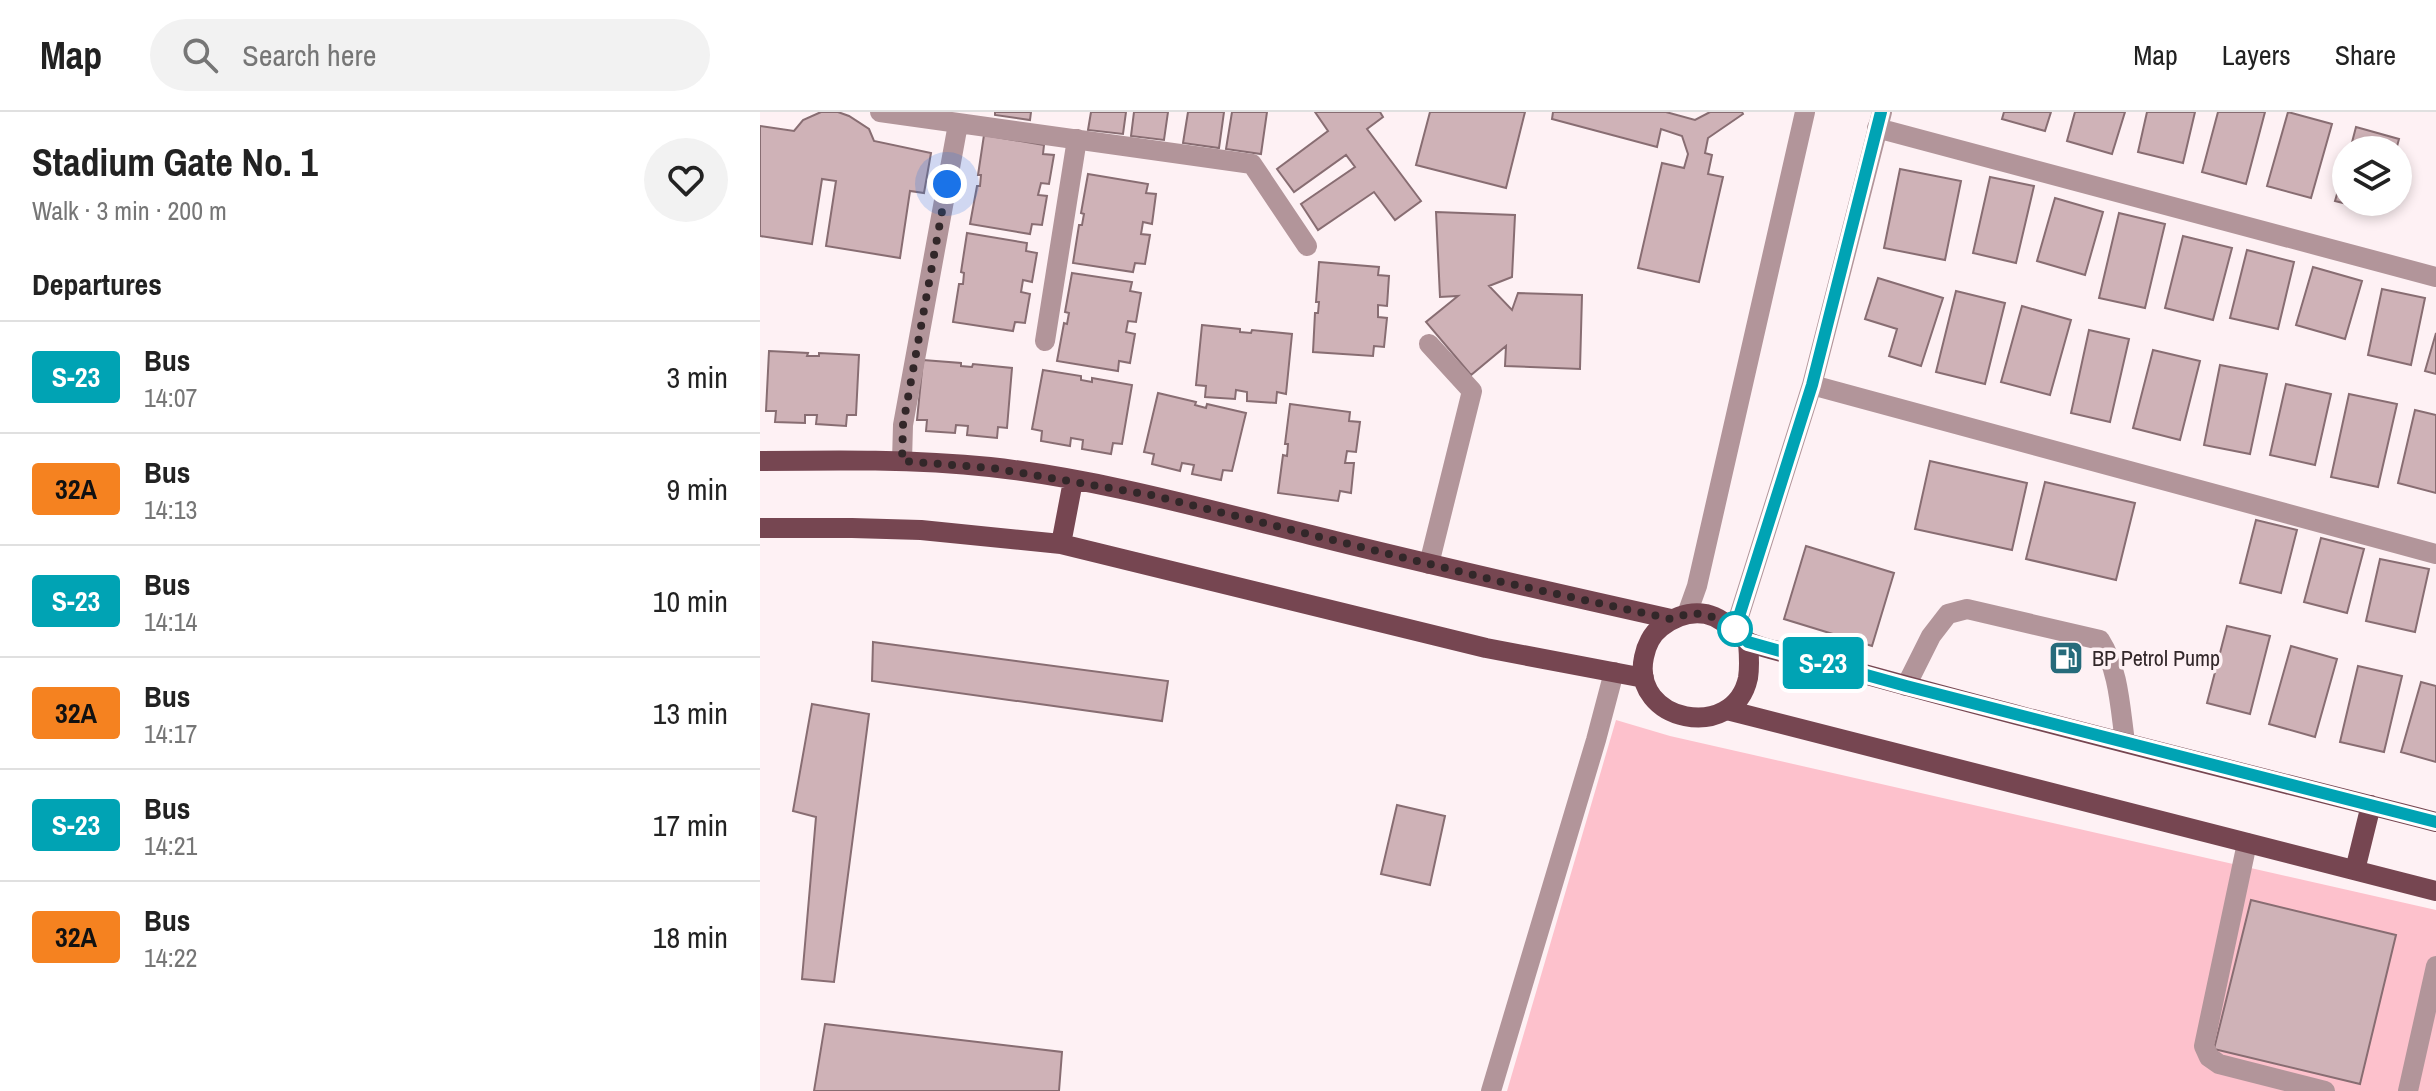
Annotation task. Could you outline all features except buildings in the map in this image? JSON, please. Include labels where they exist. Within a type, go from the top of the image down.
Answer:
[{"type":"main road","points":[[760,461],[902,461],[992,468],[1073,481],[1151,495],[1429,564],[1679,616],[1704,614],[1721,619],[1741,636],[1906,686],[2436,822]]},
{"type":"main road","points":[[1061,544],[1073,481]]},
{"type":"main road","points":[[760,528],[921,530],[1061,544],[1486,648],[1644,678]]},
{"type":"main road","points":[[1679,616],[1657,629],[1647,644],[1643,661],[1644,678],[1650,694],[1662,707],[1677,715],[1694,719],[1711,717],[1727,710],[1740,697],[1748,680],[1749,662],[1741,636]]},
{"type":"main road","points":[[1727,710],[2436,891]]},
{"type":"main road","points":[[2355,870],[2371,805]]},
{"type":"street","points":[[880,112],[1252,164],[1307,246]]},
{"type":"street","points":[[1679,616],[1697,586],[1805,112]]},
{"type":"street","points":[[1741,636],[1812,385],[1880,120],[2436,277]]},
{"type":"street","points":[[902,461],[903,425],[958,124]]},
{"type":"street","points":[[1045,341],[1077,139]]},
{"type":"street","points":[[1429,344],[1472,391],[1429,564]]},
{"type":"street","points":[[1812,385],[2436,554]]},
{"type":"street","points":[[1906,686],[1931,636],[1948,614],[1967,609],[2100,640],[2115,672],[2125,742]]},
{"type":"street","points":[[1491,1091],[1614,672]]},
{"type":"street","points":[[2247,843],[2204,1046],[2209,1057],[2219,1064],[2325,1091]]},
{"type":"street","points":[[2408,1091],[2436,966]]},
{"type":"shaded area","points":[[1616,720],[1670,736],[2436,910],[2436,1091],[1507,1091]]},
{"type":"bus line","name":"S-23","points":[[1881,112],[1812,385],[1735,629],[1748,642],[1906,686],[2436,822]]},
{"type":"place","name":"BP Petrol Pump","points":[[2066,658]]},
{"type":"route","points":[[947,184],[903,425],[902,461],[992,468],[1151,495],[1502,582],[1671,619],[1687,614],[1704,614],[1721,619],[1735,629]]}]
